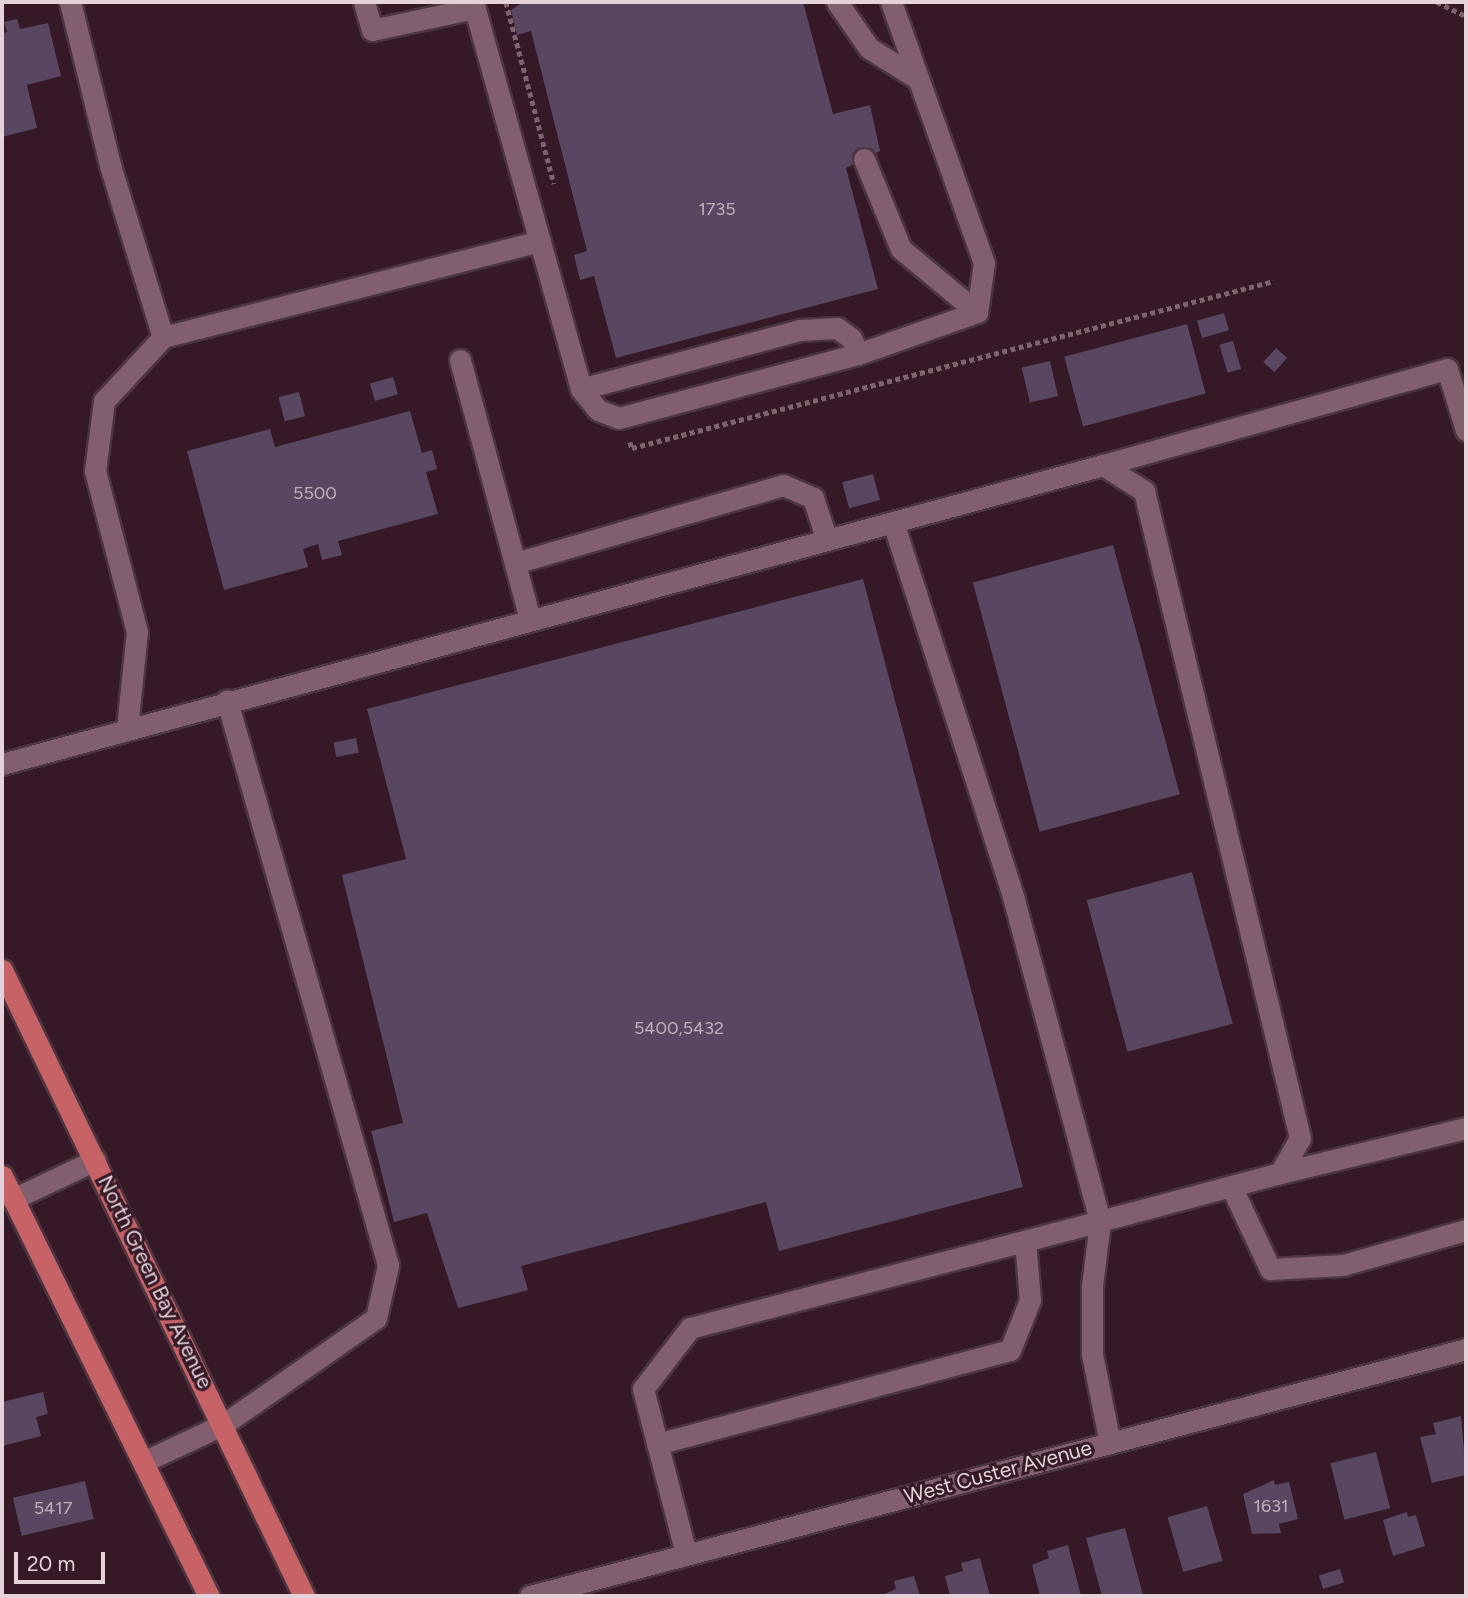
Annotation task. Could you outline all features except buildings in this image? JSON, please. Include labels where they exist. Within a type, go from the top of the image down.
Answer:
[{"type":"main road","name":"North Green Bay Avenue","points":[[2,970],[224,1424],[304,1596]]},
{"type":"main road","points":[[2,1175],[209,1596]]},
{"type":"street","points":[[70,2],[110,165],[163,337]]},
{"type":"street","points":[[364,2],[372,30],[474,5],[581,389],[598,410],[619,418],[859,354],[977,312]]},
{"type":"street","points":[[837,2],[869,48],[918,79]]},
{"type":"street","points":[[891,2],[984,263],[977,312]]},
{"type":"street","points":[[864,159],[901,250],[977,312]]},
{"type":"street","points":[[127,728],[137,632],[95,471],[104,401],[163,337],[540,241]]},
{"type":"street","points":[[581,389],[799,330],[838,328],[851,338],[859,354]]},
{"type":"street","points":[[460,360],[530,620]]},
{"type":"street","points":[[2,764],[1447,369],[1466,430]]},
{"type":"street","points":[[1103,465],[1144,491],[1300,1138],[1280,1173]]},
{"type":"street","points":[[515,563],[783,485],[813,498],[827,540]]},
{"type":"street","points":[[893,522],[1014,899],[1100,1221],[1091,1286],[1092,1354],[1110,1443]]},
{"type":"street","points":[[143,1462],[224,1424],[376,1318],[387,1265],[228,701]]},
{"type":"street","points":[[686,1554],[643,1389],[690,1328],[1280,1173],[1466,1128]]},
{"type":"street","points":[[13,1199],[95,1160]]},
{"type":"street","points":[[1231,1186],[1270,1269],[1343,1265],[1466,1230]]},
{"type":"street","points":[[657,1444],[1010,1350],[1030,1300],[1025,1241]]},
{"type":"street","name":"West Custer Avenue","points":[[530,1596],[1466,1349]]},
{"type":"path","points":[[1437,2],[1466,16]]},
{"type":"path","points":[[632,448],[1274,281]]}]
